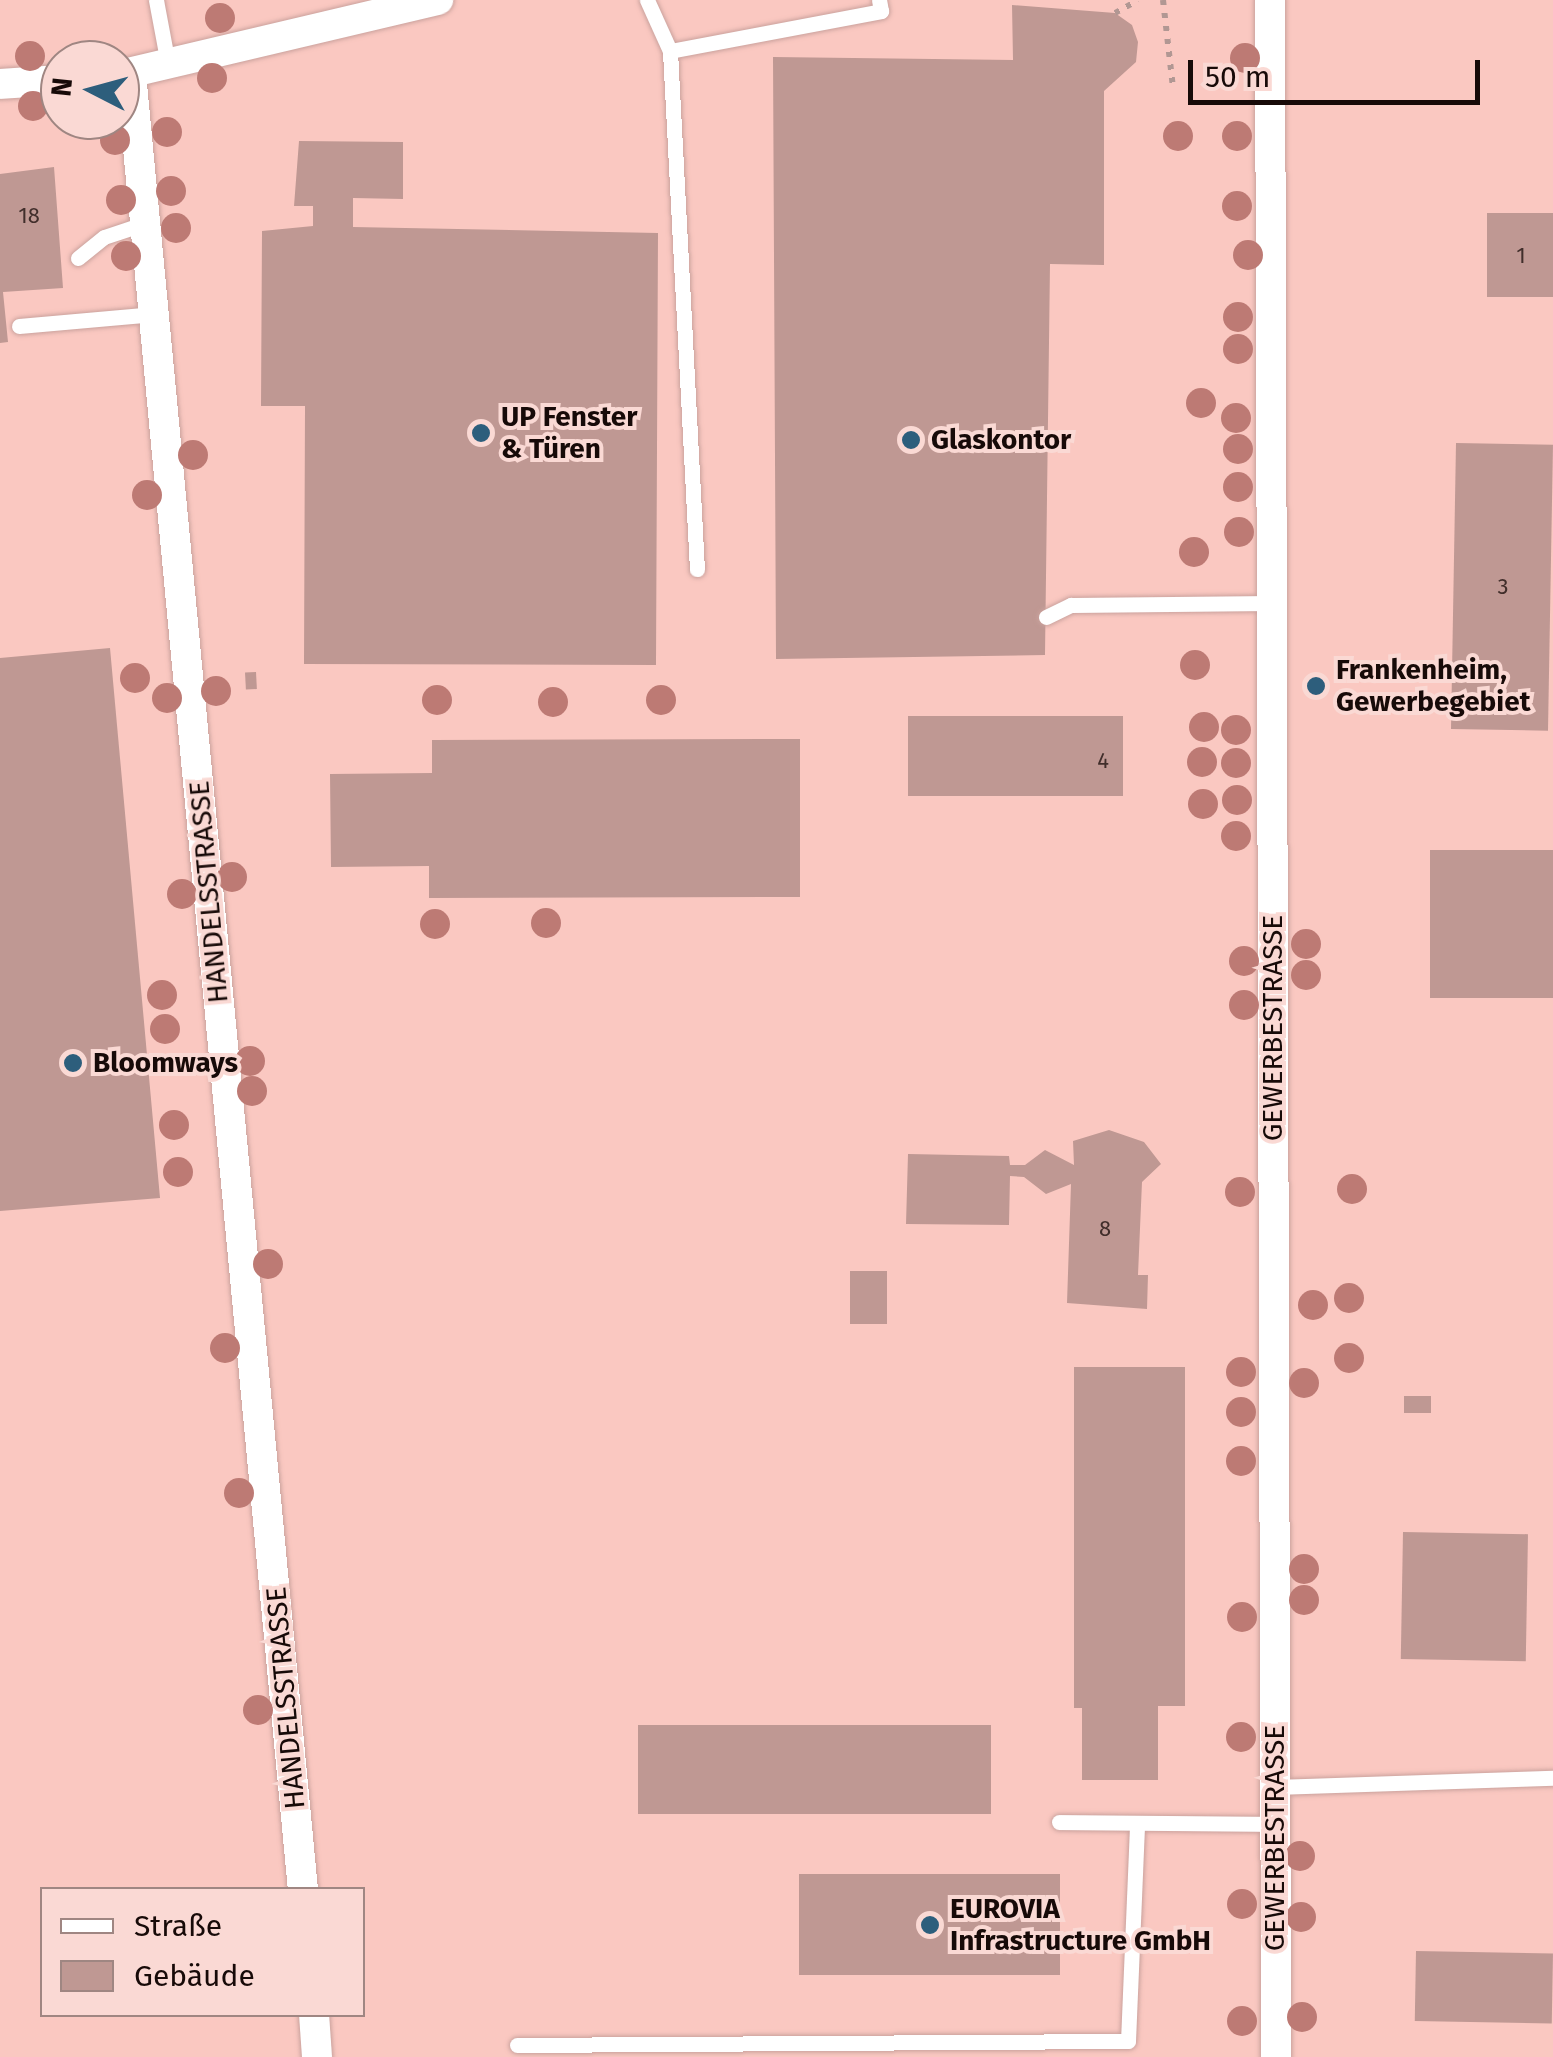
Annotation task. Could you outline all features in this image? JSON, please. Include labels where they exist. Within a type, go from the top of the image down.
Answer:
[{"type":"street","name":"HANDELSSTRASSE","points":[[140,69],[167,59],[438,0]]},
{"type":"street","name":"GEWERBESTRASSE","points":[[1270,0],[1276,2057]]},
{"type":"street","points":[[0,84],[40,81]]},
{"type":"street","name":"HANDELSSTRASSE","points":[[135,140],[146,223],[303,1887]]},
{"type":"street","points":[[314,2017],[317,2057]]},
{"type":"lane","points":[[156,0],[167,59]]},
{"type":"lane","points":[[647,0],[670,51],[697,569]]},
{"type":"lane","points":[[670,51],[881,11],[879,0]]},
{"type":"lane","points":[[78,258],[104,237],[146,223]]},
{"type":"lane","points":[[19,326],[154,314]]},
{"type":"lane","points":[[1046,617],[1071,605],[1272,603]]},
{"type":"lane","points":[[1275,1786],[1553,1778]]},
{"type":"lane","points":[[1059,1822],[1276,1824]]},
{"type":"lane","points":[[517,2045],[1128,2041],[1136,1823]]},
{"type":"path","points":[[1115,0],[1115,13],[1138,0]]},
{"type":"path","points":[[1162,0],[1173,88]]},
{"type":"shaded area","points":[[0,0],[1553,0],[1553,2057],[0,2057]]},
{"type":"building","name":"Glaskontor","points":[[1012,5],[1115,13],[1132,25],[1138,42],[1136,62],[1104,91],[1104,265],[1050,264],[1045,655],[776,659],[773,57],[1013,60]]},
{"type":"building","name":"UP Fenster & Türen","points":[[299,141],[403,142],[403,199],[353,198],[353,227],[658,233],[656,665],[304,664],[305,406],[261,406],[262,231],[313,226],[313,206],[294,206]]},
{"type":"building","points":[[54,167],[63,288],[3,292],[8,342],[0,343],[0,174]]},
{"type":"building","points":[[1487,213],[1553,213],[1553,297],[1487,297]]},
{"type":"building","points":[[1456,443],[1553,445],[1548,731],[1451,729]]},
{"type":"building","name":"Bloomways","points":[[110,648],[160,1198],[0,1211],[0,658]]},
{"type":"building","points":[[256,672],[257,689],[246,690],[245,673]]},
{"type":"building","points":[[908,716],[1123,716],[1123,796],[908,796]]},
{"type":"building","points":[[800,739],[800,897],[429,898],[429,866],[331,867],[330,774],[432,773],[432,740]]},
{"type":"building","points":[[1430,850],[1553,850],[1553,998],[1430,998]]},
{"type":"building","points":[[1109,1130],[1144,1142],[1161,1164],[1142,1182],[1138,1275],[1148,1275],[1147,1309],[1067,1303],[1071,1184],[1046,1194],[1024,1177],[1010,1176],[1009,1225],[906,1224],[908,1154],[1009,1156],[1010,1165],[1025,1165],[1045,1150],[1074,1165],[1073,1141]]},
{"type":"building","points":[[850,1271],[887,1271],[887,1324],[850,1324]]},
{"type":"building","points":[[1074,1367],[1185,1367],[1185,1706],[1158,1706],[1158,1780],[1082,1780],[1082,1708],[1074,1708]]},
{"type":"building","points":[[1404,1396],[1431,1396],[1431,1413],[1404,1413]]},
{"type":"building","points":[[1403,1532],[1528,1534],[1526,1661],[1401,1659]]},
{"type":"building","points":[[638,1725],[991,1725],[991,1814],[638,1814]]},
{"type":"building","name":"EUROVIA Infrastructure GmbH","points":[[799,1874],[1060,1874],[1060,1975],[799,1975]]},
{"type":"building","points":[[1416,1951],[1553,1953],[1552,2023],[1415,2021]]},
{"type":"place","name":"UP Fenster & Türen","points":[[481,433]]},
{"type":"place","name":"Glaskontor","points":[[911,440]]},
{"type":"place","name":"Frankenheim, Gewerbegebiet","points":[[1316,686]]},
{"type":"place","name":"Bloomways","points":[[73,1063]]},
{"type":"place","name":"EUROVIA Infrastructure GmbH","points":[[930,1925]]}]
